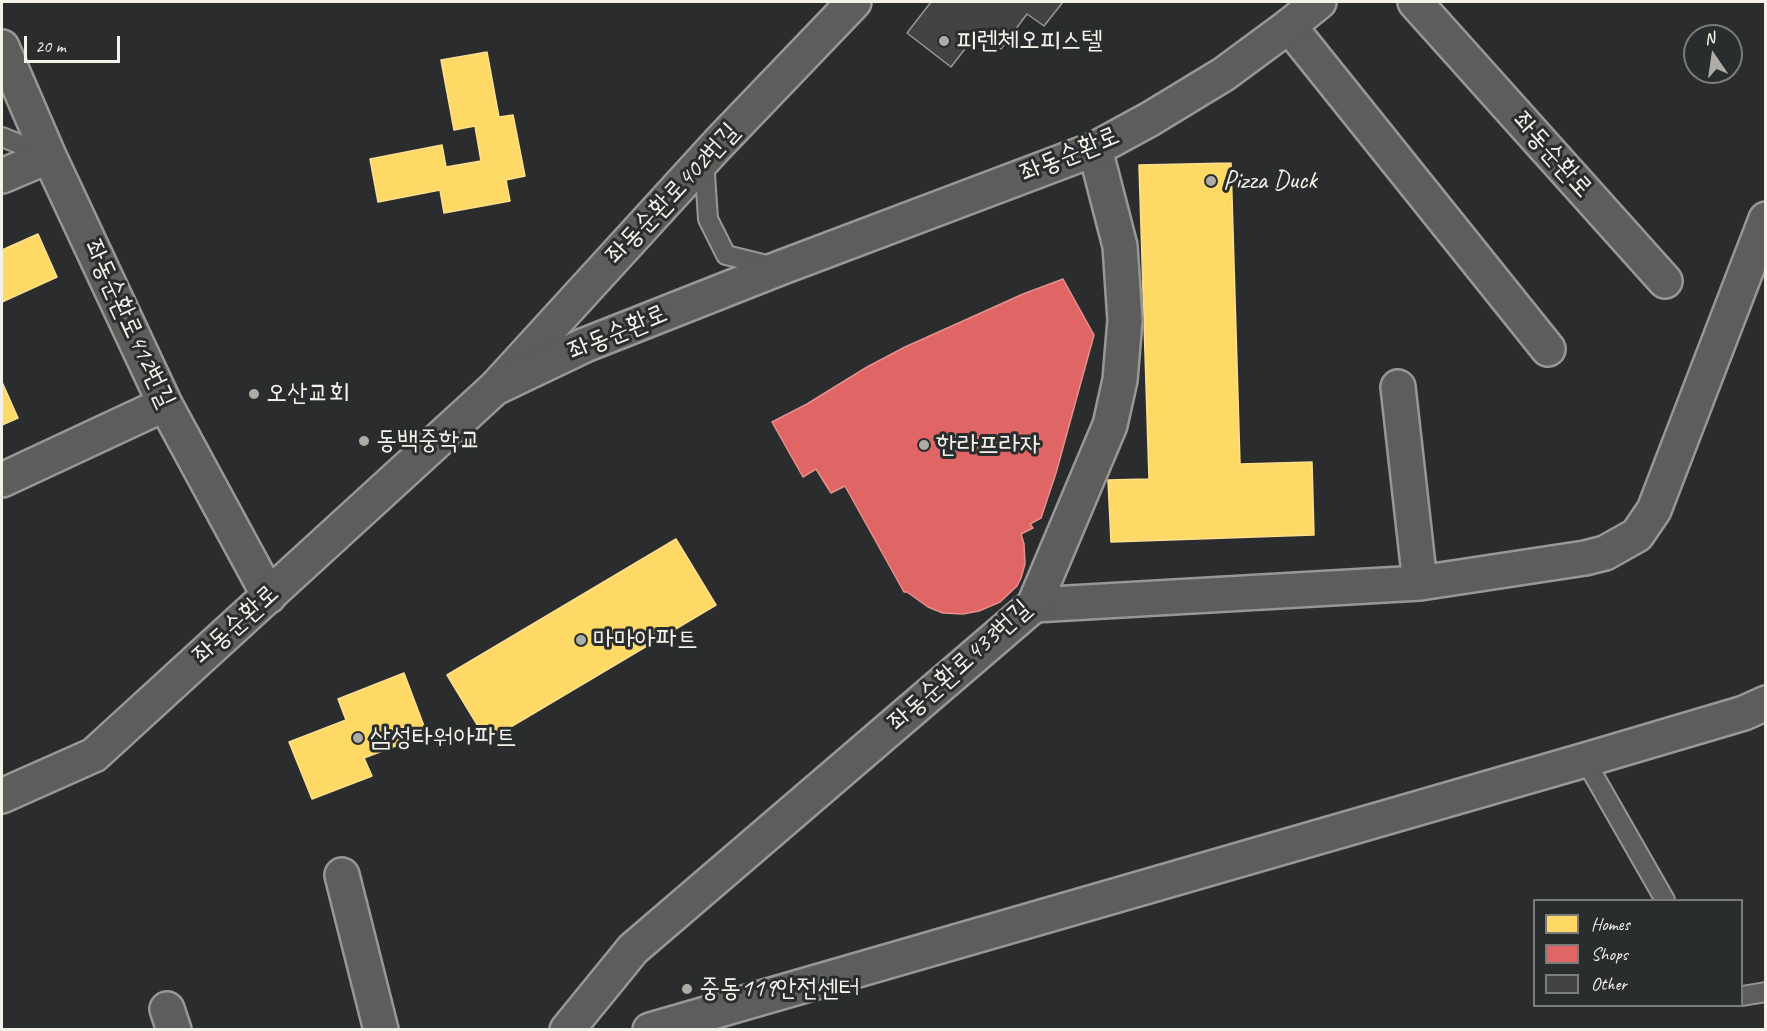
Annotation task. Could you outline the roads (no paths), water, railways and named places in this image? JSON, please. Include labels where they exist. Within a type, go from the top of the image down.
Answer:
[{"type":"street","name":"좌동순환로402번길","points":[[495,388],[704,159],[854,2]]},
{"type":"street","name":"좌동순환로","points":[[2,796],[94,755],[495,388],[585,345],[780,268],[1095,149],[1224,75],[1319,2]]},
{"type":"street","name":"좌동순환로","points":[[1415,2],[1665,281]]},
{"type":"street","points":[[1289,26],[1548,349]]},
{"type":"street","name":"좌동순환로412번길","points":[[2,47],[49,156],[165,404],[269,596]]},
{"type":"street","name":"좌동순환로433번길","points":[[567,1029],[633,949],[1034,605],[1110,425],[1120,380],[1125,320],[1120,246],[1095,149]]},
{"type":"street","points":[[2,177],[49,156]]},
{"type":"street","points":[[1034,605],[1420,583],[1605,553],[1637,535],[1653,510],[1766,219]]},
{"type":"street","points":[[1398,387],[1420,583]]},
{"type":"street","points":[[2,480],[165,404]]},
{"type":"street","points":[[651,1029],[1585,760],[1744,713],[1766,703]]},
{"type":"street","points":[[342,875],[381,1029]]},
{"type":"lane","points":[[2,137],[49,156]]},
{"type":"lane","points":[[704,159],[708,219],[726,255],[780,268]]},
{"type":"lane","points":[[1585,760],[1664,899]]},
{"type":"lane","points":[[1743,996],[1766,992]]},
{"type":"place","name":"피렌체오피스텔","points":[[944,41]]},
{"type":"place","name":"Pizza Duck","points":[[1211,181]]},
{"type":"place","name":"오산교회","points":[[254,394]]},
{"type":"place","name":"동백중학교","points":[[364,441]]},
{"type":"place","name":"한라프라자","points":[[924,445]]},
{"type":"place","name":"마마아파트","points":[[581,640]]},
{"type":"place","name":"삼성타워아파트","points":[[358,738]]},
{"type":"place","name":"중동119안전센터","points":[[687,989]]}]
